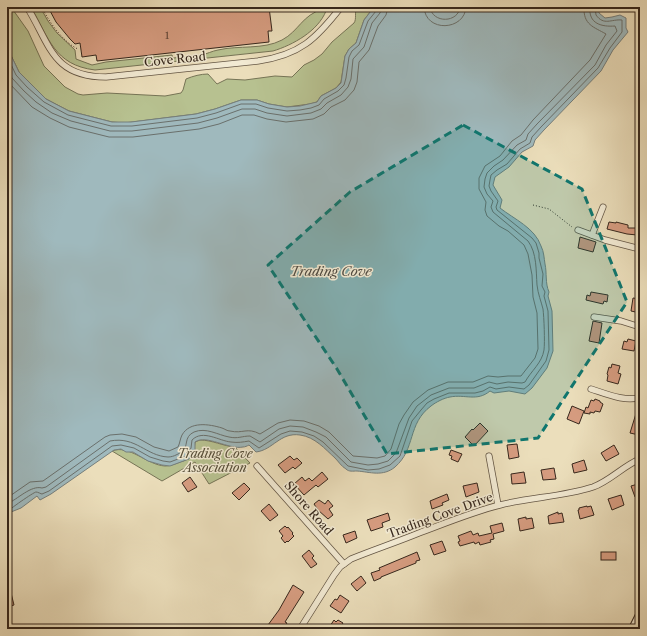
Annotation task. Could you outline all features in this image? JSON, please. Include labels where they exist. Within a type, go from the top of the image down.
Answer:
[{"type":"main road","points":[[633,629],[640,615]]},
{"type":"street","name":"Cove Road","points":[[27,7],[47,45],[58,60],[74,71],[97,77],[116,77],[258,61],[282,56],[302,47],[315,38],[341,7]]},
{"type":"street","points":[[592,235],[604,207]]},
{"type":"street","points":[[578,230],[640,249]]},
{"type":"street","points":[[594,317],[620,321],[640,327]]},
{"type":"street","points":[[590,389],[626,399],[633,400],[640,397]]},
{"type":"street","points":[[489,456],[498,505]]},
{"type":"street","name":"Trading Cove Drive","points":[[300,629],[334,574],[344,564],[358,556],[498,505],[558,496],[592,487],[603,483],[627,466],[640,459]]},
{"type":"street","name":"Shore Road","points":[[257,466],[344,564]]},
{"type":"path","points":[[42,7],[58,32],[78,49]]},
{"type":"path","points":[[533,205],[549,209],[565,224],[578,230]]},
{"type":"highlighted area","points":[[463,125],[582,189],[627,302],[538,438],[387,454],[337,369],[268,265],[350,192]]},
{"type":"green space","points":[[7,7],[11,7],[28,31],[44,66],[65,87],[83,95],[107,93],[165,96],[181,93],[186,79],[203,74],[208,74],[217,84],[227,79],[245,80],[275,76],[292,77],[304,65],[322,54],[332,42],[354,23],[357,7],[374,7],[364,20],[356,43],[349,49],[345,56],[341,82],[336,88],[321,96],[317,102],[287,107],[257,100],[241,100],[196,114],[124,123],[112,122],[69,111],[46,99],[30,85],[19,72],[7,47]]},
{"type":"green space","points":[[31,7],[40,7],[57,33],[75,50],[76,59],[92,65],[106,62],[172,55],[173,58],[203,55],[216,50],[267,45],[282,40],[288,36],[310,15],[323,9],[326,11],[311,31],[289,45],[273,51],[95,70],[81,67],[61,56],[48,39]]},
{"type":"green space","name":"Trading Cove Association","points":[[200,440],[235,447],[250,463],[209,484],[195,462],[162,481],[112,451],[125,450],[158,465],[167,466],[184,461],[190,457],[194,449],[195,442]]},
{"type":"water","name":"Trading Cove","points":[[374,7],[439,7],[442,11],[455,7],[599,7],[599,13],[605,18],[620,15],[626,18],[626,28],[628,32],[613,50],[601,71],[544,130],[535,140],[533,146],[522,152],[509,167],[495,177],[493,185],[502,200],[500,208],[524,224],[534,234],[543,250],[549,292],[548,296],[552,311],[553,351],[547,368],[532,388],[525,394],[509,391],[494,393],[490,391],[476,397],[455,396],[435,403],[423,413],[418,421],[402,460],[395,467],[386,472],[376,473],[348,471],[319,444],[310,438],[300,435],[287,436],[262,451],[256,452],[249,445],[237,447],[200,440],[195,442],[195,450],[189,459],[170,466],[148,461],[133,452],[126,452],[121,449],[114,450],[51,494],[40,500],[37,496],[7,516],[7,47],[19,72],[46,99],[69,111],[112,122],[131,122],[196,114],[241,100],[257,100],[287,107],[300,106],[317,102],[321,96],[336,88],[341,83],[345,56],[349,49],[356,43],[364,20]]},
{"type":"building","points":[[48,7],[269,7],[272,31],[268,31],[269,42],[97,61],[96,55],[82,57],[80,43],[75,44],[70,39],[56,22]]},
{"type":"building","points":[[609,222],[628,225],[628,228],[637,228],[637,235],[607,229]]},
{"type":"building","points":[[580,237],[596,242],[593,252],[578,248]]},
{"type":"building","points":[[591,292],[608,295],[607,302],[604,301],[603,304],[586,300],[587,295],[590,296]]},
{"type":"building","points":[[633,298],[640,299],[640,313],[631,311]]},
{"type":"building","points":[[593,321],[602,323],[599,343],[589,341]]},
{"type":"building","points":[[628,339],[636,341],[634,351],[622,349],[624,341],[627,342]]},
{"type":"building","points":[[612,364],[620,366],[618,373],[621,374],[618,384],[607,381],[609,367],[611,368]]},
{"type":"building","points":[[595,399],[603,404],[600,412],[590,412],[590,414],[584,413],[591,400],[594,401]]},
{"type":"building","points":[[572,406],[584,411],[579,424],[567,419]]},
{"type":"building","points":[[638,407],[640,407],[639,435],[630,433]]},
{"type":"building","points":[[480,423],[488,431],[474,446],[465,437]]},
{"type":"building","points":[[517,444],[519,457],[509,459],[507,445]]},
{"type":"building","points":[[614,445],[619,454],[606,461],[601,453]]},
{"type":"building","points":[[451,450],[462,454],[458,462],[451,459],[452,456],[449,455]]},
{"type":"building","points":[[290,456],[294,460],[297,458],[302,463],[295,469],[293,467],[285,473],[278,465]]},
{"type":"building","points":[[584,460],[587,470],[574,473],[572,464]]},
{"type":"building","points":[[554,468],[556,479],[543,480],[541,470]]},
{"type":"building","points":[[322,472],[328,479],[318,487],[316,485],[304,495],[294,484],[302,477],[305,481],[309,478],[312,481]]},
{"type":"building","points":[[524,472],[526,483],[512,484],[511,474]]},
{"type":"building","points":[[190,477],[197,487],[188,492],[182,483]]},
{"type":"building","points":[[244,483],[250,489],[239,500],[232,493]]},
{"type":"building","points":[[477,483],[479,492],[466,497],[463,486]]},
{"type":"building","points":[[638,484],[640,485],[640,495],[635,497],[631,486]]},
{"type":"building","points":[[447,494],[449,500],[442,503],[443,505],[432,509],[430,501]]},
{"type":"building","points":[[621,495],[624,505],[612,510],[608,499]]},
{"type":"building","points":[[319,500],[325,504],[328,500],[333,506],[329,509],[333,515],[328,519],[314,504]]},
{"type":"building","points":[[269,504],[278,515],[270,521],[261,511]]},
{"type":"building","points":[[591,506],[594,515],[580,519],[579,508]]},
{"type":"building","points":[[558,512],[558,514],[562,513],[564,522],[549,524],[548,516]]},
{"type":"building","points":[[388,513],[390,520],[382,523],[383,527],[371,531],[367,520]]},
{"type":"building","points":[[526,517],[526,519],[532,518],[534,528],[520,531],[518,519]]},
{"type":"building","points":[[502,523],[504,531],[493,534],[494,539],[490,540],[491,542],[480,545],[479,542],[475,544],[474,542],[460,546],[458,542],[460,541],[458,536],[471,531],[473,535],[478,533],[479,536],[492,533],[490,526]]},
{"type":"building","points":[[285,526],[287,528],[288,527],[294,536],[285,543],[281,538],[283,536],[279,531]]},
{"type":"building","points":[[355,531],[357,538],[346,543],[343,535]]},
{"type":"building","points":[[442,541],[446,551],[434,555],[430,545]]},
{"type":"building","points":[[309,550],[314,556],[312,558],[317,564],[311,568],[302,556]]},
{"type":"building","points":[[417,552],[420,560],[416,561],[416,563],[374,581],[371,573],[380,570],[379,568]]},
{"type":"building","points":[[601,552],[616,552],[616,560],[601,560]]},
{"type":"building","points":[[361,576],[366,583],[357,591],[351,584]]},
{"type":"building","points":[[9,585],[14,605],[7,607],[7,586]]},
{"type":"building","points":[[293,585],[304,592],[285,622],[287,623],[283,629],[275,629],[268,625],[279,610]]},
{"type":"building","points":[[340,595],[349,601],[341,613],[330,606]]},
{"type":"building","points":[[334,620],[336,622],[338,620],[343,623],[339,629],[328,629]]}]
